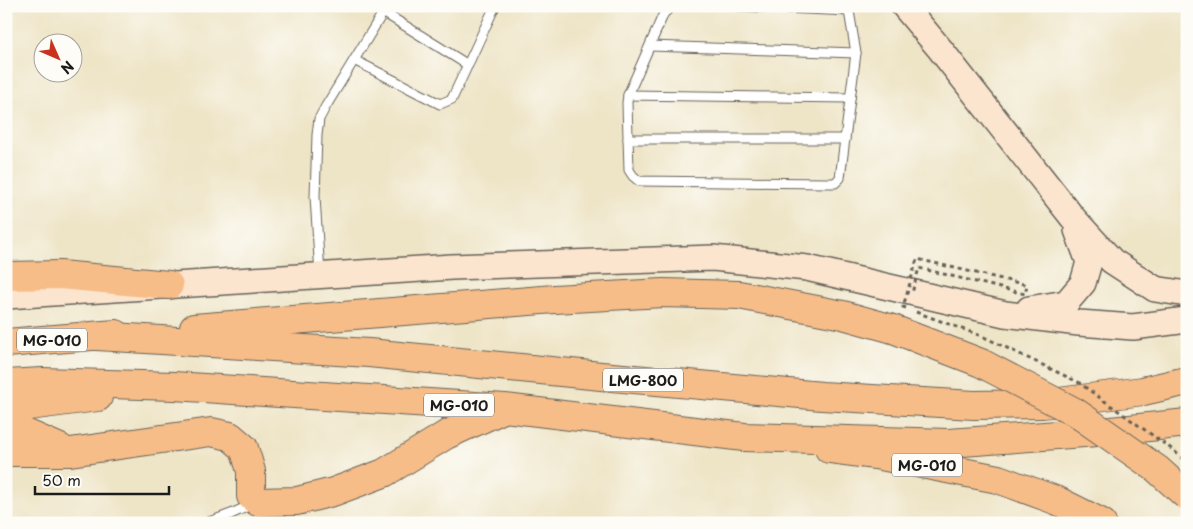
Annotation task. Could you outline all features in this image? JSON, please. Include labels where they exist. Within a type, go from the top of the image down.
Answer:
[{"type":"main road","points":[[904,6],[1073,218],[1112,261],[1155,289],[1187,294]]},
{"type":"main road","points":[[1005,314],[1066,303],[1082,283],[1090,262],[1073,218]]},
{"type":"main road","points":[[6,296],[452,267],[713,258],[807,268],[1005,314],[1133,327],[1187,320]]},
{"type":"main road","points":[[6,276],[60,275],[169,285]]},
{"type":"main road","name":"MG-010","points":[[6,343],[554,299],[663,293],[739,295],[843,315],[892,329],[981,362],[1075,412],[1157,469],[1187,496]]},
{"type":"main road","name":"LMG-800","points":[[97,336],[370,353],[813,395],[974,405],[1044,404],[1143,391],[1187,381]]},
{"type":"main road","name":"MG-010","points":[[6,384],[42,382],[174,386],[505,408],[744,437],[881,456],[998,479],[1058,501],[1102,523]]},
{"type":"main road","points":[[6,409],[174,386]]},
{"type":"main road","points":[[6,452],[70,452],[211,432],[230,436],[244,448],[251,471],[251,496],[258,502],[297,501],[333,492],[384,473],[446,435],[505,408]]},
{"type":"main road","points":[[744,437],[948,443],[1187,424]]},
{"type":"main road","points":[[6,429],[21,431],[70,452]]},
{"type":"lane","points":[[354,60],[440,104],[452,98],[495,6]]},
{"type":"lane","points":[[673,6],[664,13],[628,95],[629,170],[633,176],[639,181],[835,182],[840,178],[856,53],[848,9],[737,6]]},
{"type":"lane","points":[[320,275],[315,197],[316,135],[319,119],[385,9],[468,65]]},
{"type":"lane","points":[[650,46],[856,53]]},
{"type":"lane","points":[[628,95],[850,98]]},
{"type":"lane","points":[[628,139],[845,139]]},
{"type":"lane","points":[[207,523],[258,502]]},
{"type":"path","points":[[912,293],[919,268],[1025,294],[1028,285],[917,259],[903,307],[984,337],[1078,382],[1173,450],[1187,463]]}]
